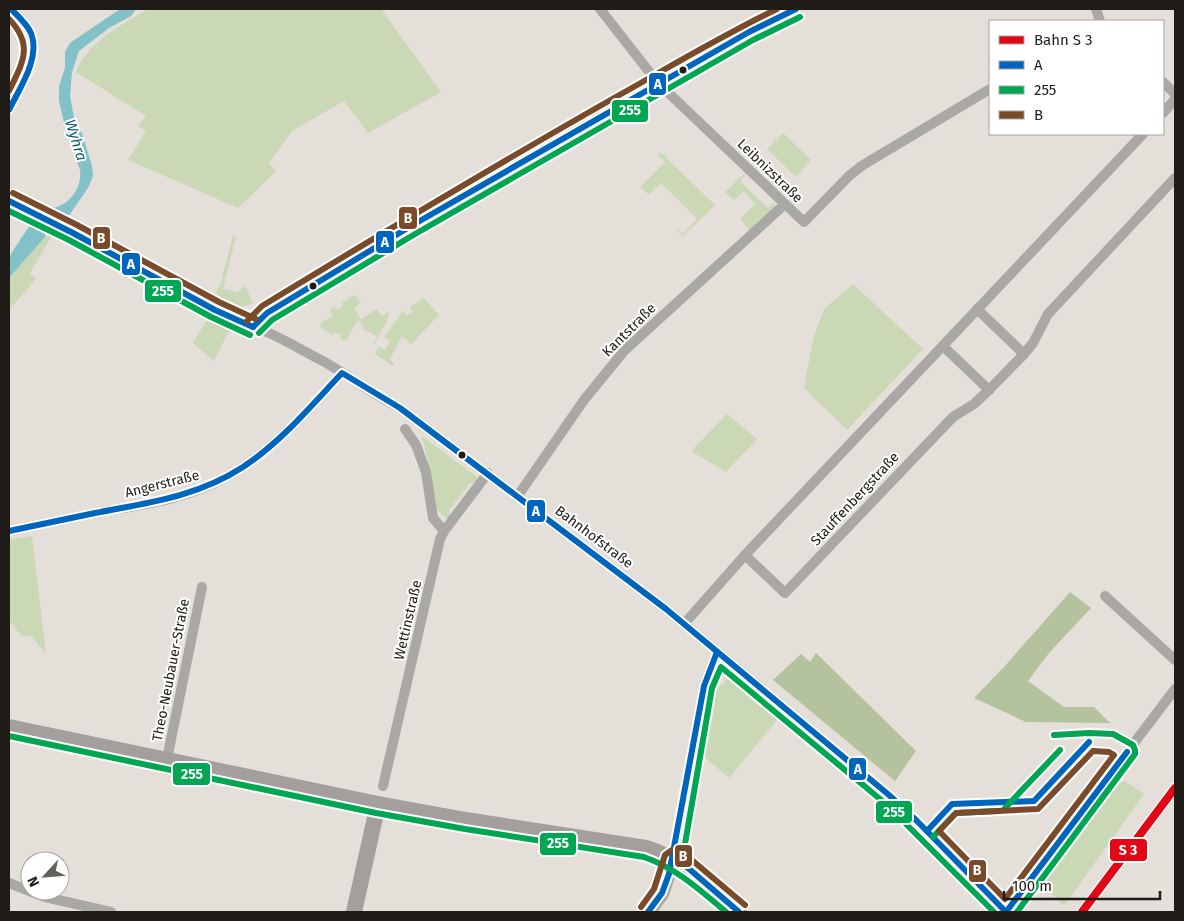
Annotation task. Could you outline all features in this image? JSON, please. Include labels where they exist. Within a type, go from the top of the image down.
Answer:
[{"type":"main road","points":[[9,726],[378,804],[466,820],[633,845],[652,850],[688,868],[738,912]]},
{"type":"main road","points":[[354,912],[378,804]]},
{"type":"main road","points":[[648,912],[662,893],[673,859]]},
{"type":"street","points":[[9,110],[31,61],[34,44],[32,35],[27,27],[11,9]]},
{"type":"street","name":"Leibnizstraße","points":[[600,9],[658,83],[804,222],[850,175],[892,147],[989,90]]},
{"type":"street","points":[[253,327],[267,313],[411,226],[658,83],[749,32],[796,9]]},
{"type":"street","points":[[1164,83],[1175,99],[1164,112]]},
{"type":"street","points":[[684,624],[745,555],[1142,135]]},
{"type":"street","name":"Stauffenbergstraße","points":[[745,555],[785,593],[948,422],[959,412],[974,404],[1024,354],[1033,343],[1048,314],[1175,178]]},
{"type":"street","name":"Bahnhofstraße","points":[[9,201],[61,226],[234,320],[276,336],[400,408],[666,609],[889,795],[1006,912],[1175,688]]},
{"type":"street","name":"Kantstraße","points":[[517,497],[584,400],[624,351],[785,204]]},
{"type":"street","points":[[977,309],[1024,354]]},
{"type":"street","points":[[943,346],[988,390]]},
{"type":"street","name":"Angerstraße","points":[[9,531],[170,499],[210,486],[242,468],[281,437],[342,373]]},
{"type":"street","points":[[405,429],[416,445],[426,472],[433,518],[444,531]]},
{"type":"street","name":"Wettinstraße","points":[[383,786],[438,549],[444,531],[488,473]]},
{"type":"street","name":"Theo-Neubauer-Straße","points":[[167,759],[202,587]]},
{"type":"street","points":[[1105,596],[1175,660]]},
{"type":"street","points":[[673,859],[704,686],[717,652]]},
{"type":"street","points":[[9,883],[45,896],[111,912]]},
{"type":"green space","points":[[148,9],[381,9],[441,92],[368,133],[344,101],[292,131],[269,163],[276,171],[238,208],[128,160],[146,131],[138,126],[146,116],[76,72],[81,61],[97,43]]},
{"type":"green space","points":[[783,133],[811,160],[796,177],[767,149]]},
{"type":"green space","points":[[660,152],[715,205],[683,236],[676,230],[683,234],[697,219],[661,183],[649,195],[640,187],[665,162],[658,155]]},
{"type":"green space","points":[[744,174],[740,181],[768,208],[774,202],[775,205],[773,210],[749,230],[740,219],[755,204],[744,191],[734,200],[725,192]]},
{"type":"green space","points":[[53,234],[30,273],[36,279],[9,310],[9,278],[45,237]]},
{"type":"green space","points":[[233,236],[236,237],[223,289],[237,292],[245,286],[253,303],[242,306],[233,305],[214,296],[223,279]]},
{"type":"green space","points":[[853,284],[923,349],[847,430],[804,388],[813,340],[824,309]]},
{"type":"green space","points":[[354,295],[361,303],[354,308],[361,319],[377,309],[382,316],[389,311],[387,321],[374,344],[377,336],[363,329],[362,323],[357,321],[346,341],[340,338],[341,335],[335,332],[333,335],[320,327],[322,322],[333,316],[330,310],[335,307],[337,310],[343,306],[342,303]]},
{"type":"green space","points":[[424,298],[439,315],[411,344],[402,336],[390,359],[394,364],[393,366],[375,354],[379,347],[385,350],[390,341],[384,337],[403,311],[406,315],[412,312],[410,307]]},
{"type":"green space","points":[[209,316],[230,329],[214,361],[193,343]]},
{"type":"green space","points":[[727,414],[757,439],[726,472],[691,451]]},
{"type":"green space","points":[[423,437],[477,477],[476,483],[470,483],[449,510],[450,516],[448,520],[435,508],[431,472]]},
{"type":"green space","points":[[32,536],[46,654],[31,636],[21,636],[9,620],[9,540]]},
{"type":"green space","points":[[1070,592],[1091,608],[1049,653],[1028,681],[1064,707],[1094,707],[1110,723],[1026,722],[974,698],[1004,667]]},
{"type":"green space","points":[[816,653],[916,751],[895,781],[773,680],[801,654],[810,662]]},
{"type":"green space","points":[[728,679],[777,720],[729,778],[701,754],[709,703],[715,691]]},
{"type":"green space","points":[[1125,781],[1144,794],[1064,906],[1043,885],[1111,787]]},
{"type":"water","name":"Wyhra","points":[[120,9],[136,9],[131,16],[109,28],[79,51],[72,72],[70,96],[74,118],[82,133],[92,166],[93,176],[88,188],[68,217],[58,214],[46,232],[45,237],[9,278],[8,264],[10,256],[35,218],[44,209],[62,205],[75,193],[78,187],[80,170],[64,123],[59,101],[59,86],[65,68],[65,52],[70,43]]},
{"type":"transit line","name":"A","points":[[9,110],[28,73],[33,53],[31,33],[25,23],[11,9]]},
{"type":"transit line","name":"B","points":[[247,321],[262,306],[570,123],[695,52],[777,9]]},
{"type":"transit line","name":"A","points":[[253,327],[267,313],[411,226],[749,32],[796,9]]},
{"type":"transit line","name":"255","points":[[259,333],[272,320],[415,234],[753,40],[800,17]]},
{"type":"transit line","name":"B","points":[[9,19],[17,28],[24,46],[22,62],[9,91]]},
{"type":"transit line","name":"B","points":[[13,193],[77,225],[219,302],[256,319]]},
{"type":"transit line","name":"A","points":[[9,201],[73,233],[215,310],[253,327]]},
{"type":"transit line","name":"255","points":[[9,211],[69,240],[211,317],[250,335]]},
{"type":"transit line","name":"A","points":[[9,531],[171,498],[226,477],[243,467],[270,446],[295,423],[342,373],[400,408],[666,609],[889,795],[1006,912]]},
{"type":"transit line","name":"A","points":[[648,912],[662,893],[669,874],[704,686],[717,652]]},
{"type":"transit line","name":"255","points":[[682,861],[712,688],[721,667],[886,804],[994,912]]},
{"type":"transit line","name":"255","points":[[1017,912],[1135,754],[1133,745],[1113,734],[1054,735]]},
{"type":"transit line","name":"255","points":[[9,736],[376,813],[644,857],[677,873],[726,912]]},
{"type":"transit line","name":"A","points":[[927,831],[952,804],[1034,801],[1089,742]]},
{"type":"transit line","name":"255","points":[[1005,808],[1060,750]]},
{"type":"transit line","name":"B","points":[[1093,751],[1109,752],[1114,755],[1005,899],[939,831],[956,813],[1038,809],[1093,751]]},
{"type":"transit line","name":"A","points":[[1006,912],[1127,752]]},
{"type":"transit line","points":[[1082,912],[1175,788]]},
{"type":"transit line","name":"255","points":[[933,837],[956,813],[999,811]]},
{"type":"transit line","name":"B","points":[[641,907],[654,889],[665,855],[672,850],[693,861],[745,905]]},
{"type":"transit line","name":"A","points":[[673,859],[688,868],[739,912]]}]
